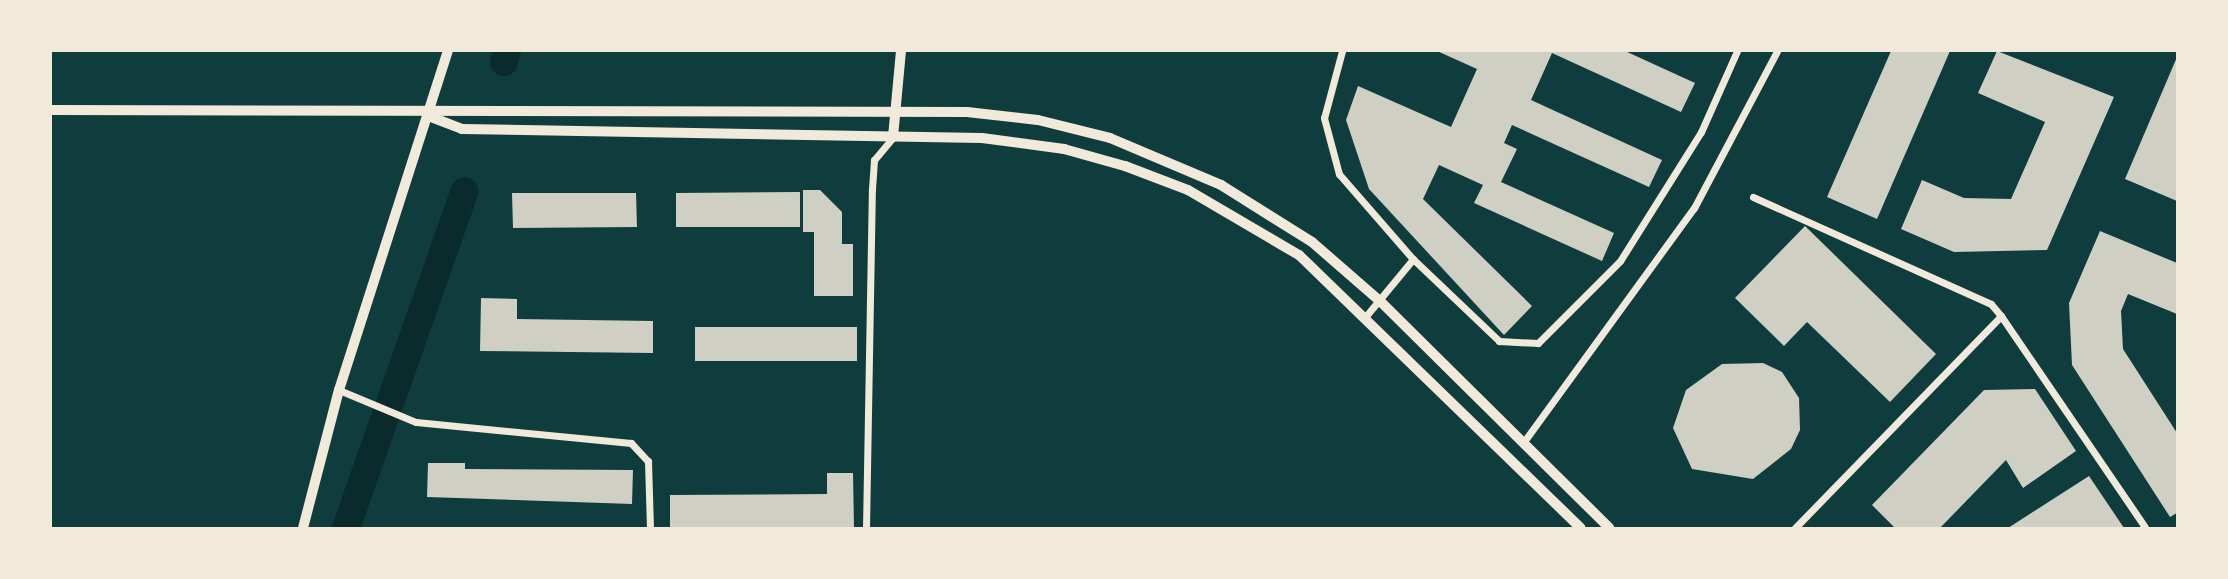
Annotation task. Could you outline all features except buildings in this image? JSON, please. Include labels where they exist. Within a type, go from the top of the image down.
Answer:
[{"type":"street","points":[[303,528],[339,390],[448,51]]},
{"type":"street","points":[[866,528],[870,219],[874,160],[893,137],[901,51]]},
{"type":"street","points":[[1342,51],[1324,118],[1327,148],[1339,174],[1413,259],[1499,341],[1538,343],[1620,261],[1701,132],[1737,51]]},
{"type":"street","points":[[1523,443],[1693,208],[1777,51]]},
{"type":"street","points":[[51,110],[429,116],[487,107],[895,110],[1038,120],[1111,138],[1221,185],[1312,242],[1381,302],[1605,527]]},
{"type":"street","points":[[429,116],[462,129],[893,137],[1050,147],[1137,171],[1188,190],[1299,255],[1366,316],[1581,528]]},
{"type":"street","points":[[1753,197],[1991,304],[2145,527]]},
{"type":"street","points":[[1366,316],[1381,302],[1413,259]]},
{"type":"street","points":[[1795,528],[2001,316]]},
{"type":"street","points":[[339,390],[416,422],[631,443],[648,461],[650,528]]},
{"type":"waterway","points":[[504,62],[507,51]]},
{"type":"waterway","points":[[346,528],[465,191]]}]
